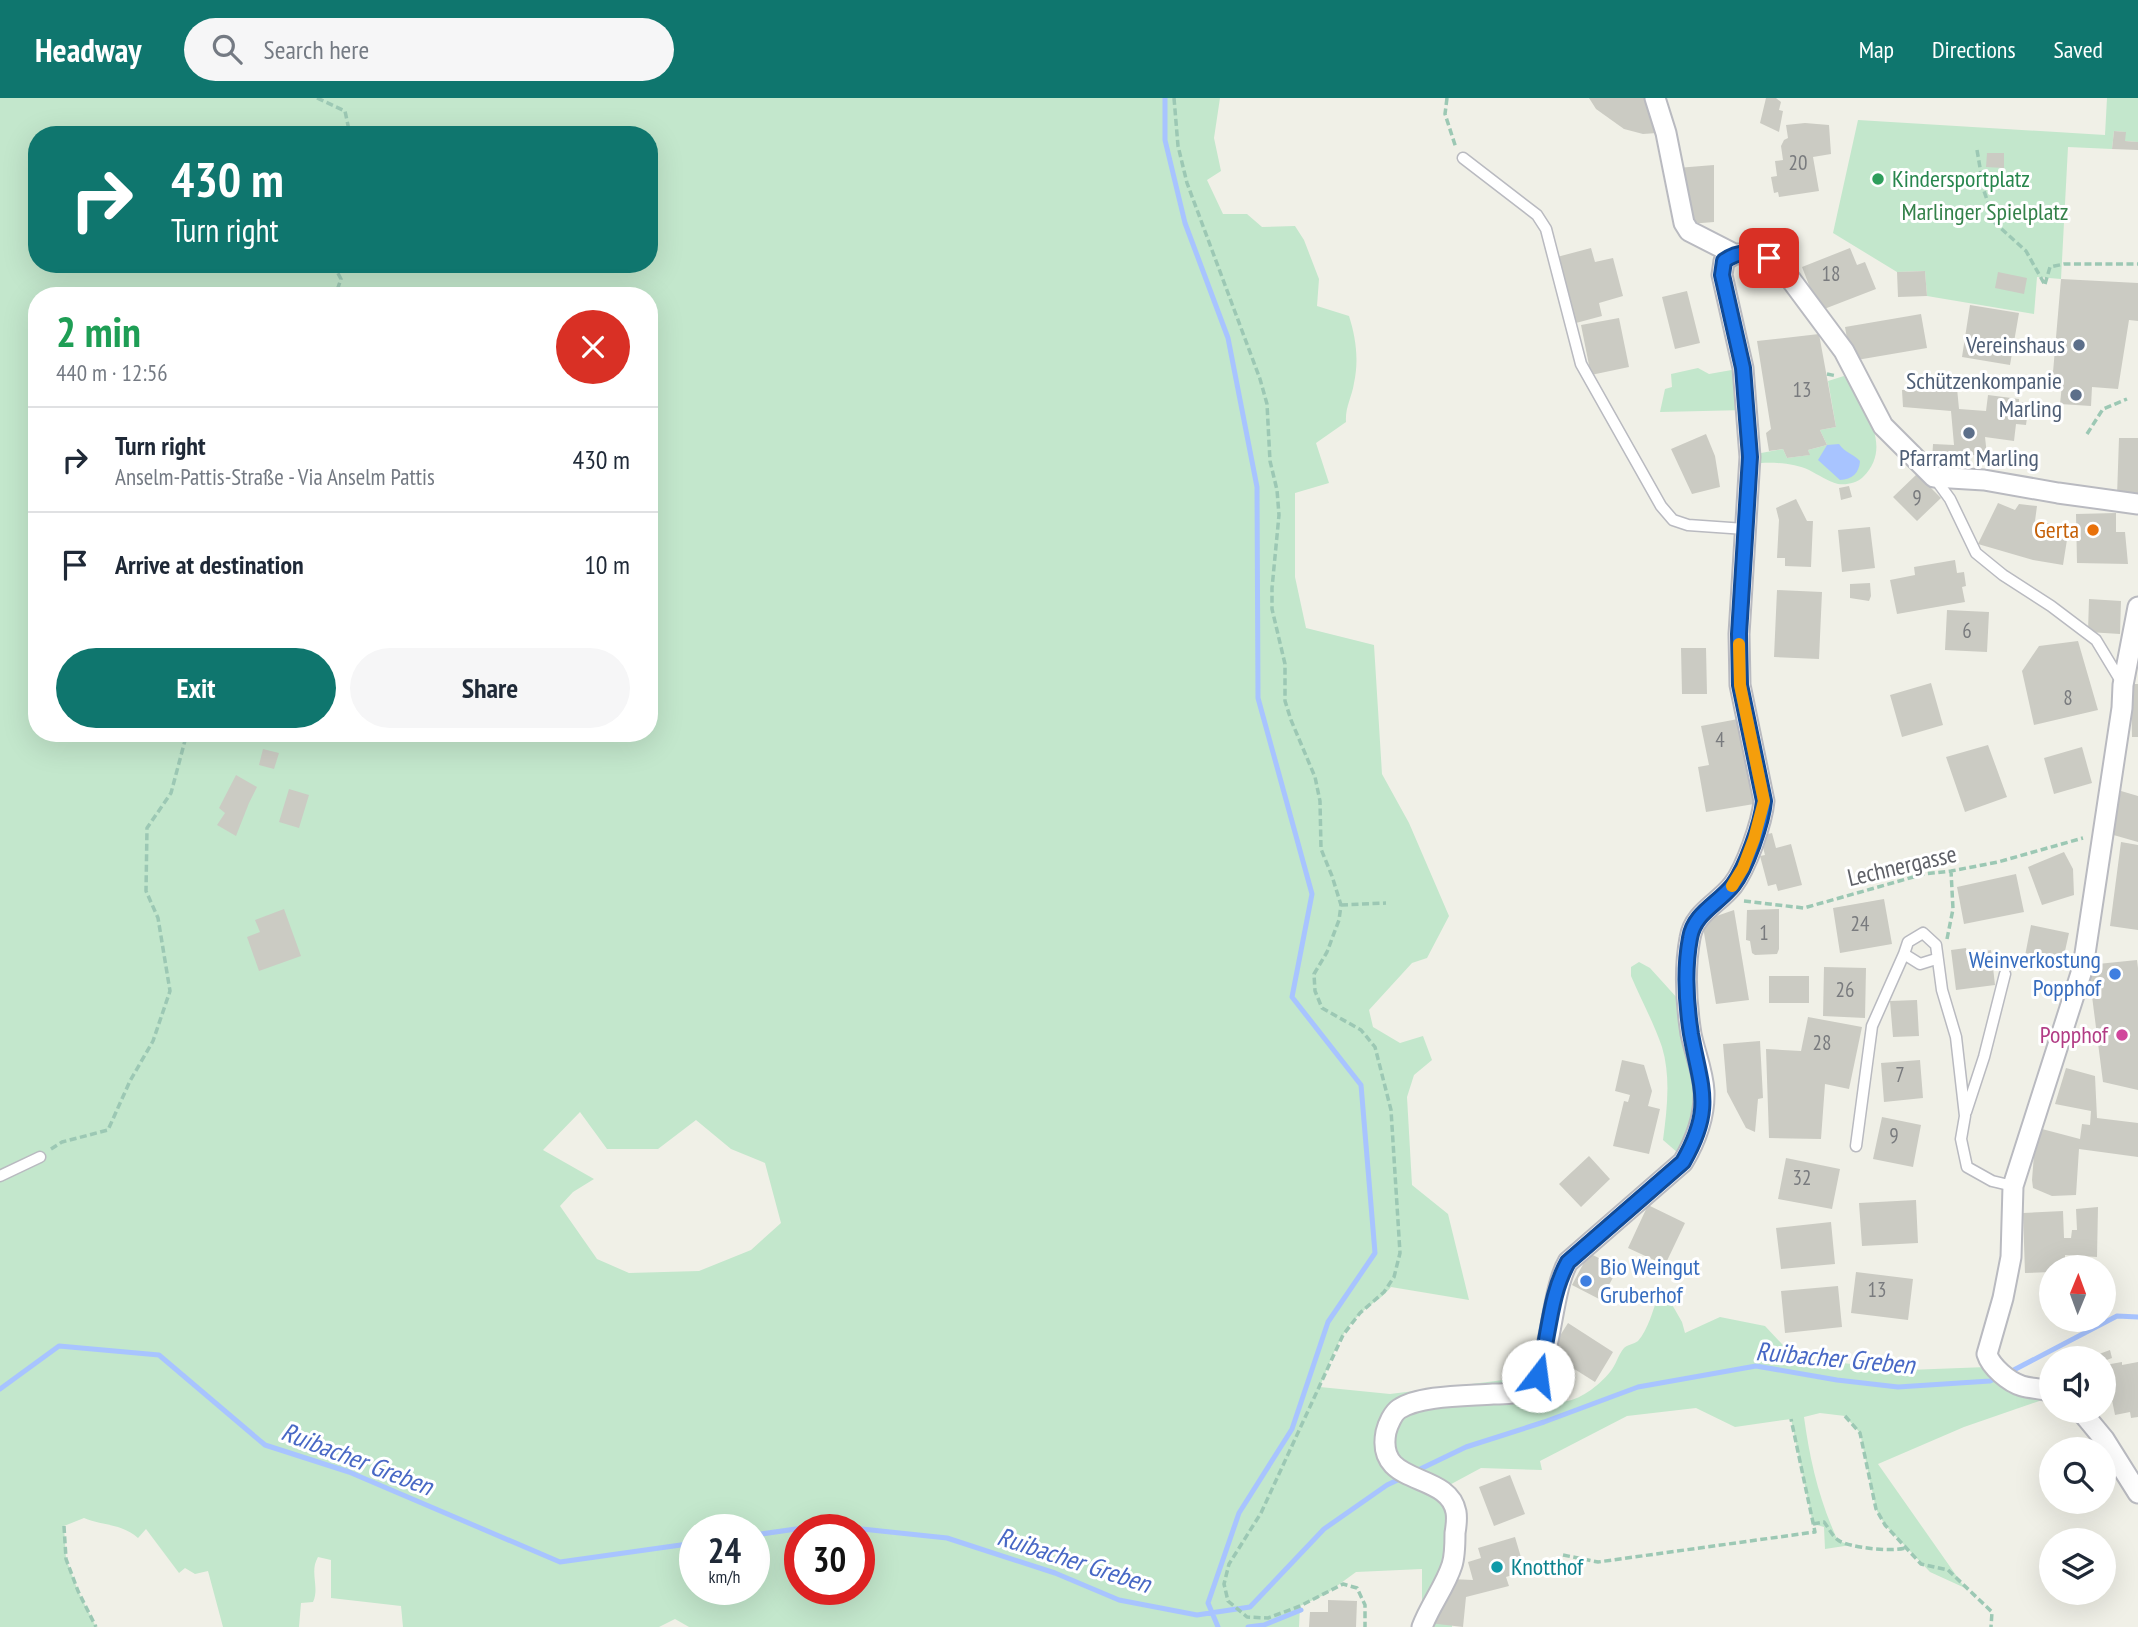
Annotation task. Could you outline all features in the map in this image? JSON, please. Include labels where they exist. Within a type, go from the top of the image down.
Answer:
[{"type":"street","points":[[1655,98],[1666,134],[1684,223],[1689,231],[1734,254],[1758,254],[1780,265],[1844,351],[1883,426],[1934,477],[1984,480],[2138,504]]},
{"type":"street","points":[[1422,1627],[1453,1564],[1456,1512],[1450,1498],[1442,1489],[1398,1470],[1386,1448],[1386,1433],[1390,1421],[1398,1409],[1423,1401],[1512,1393],[1528,1388],[1538,1376],[1560,1275],[1568,1262],[1683,1162],[1695,1141],[1701,1120],[1704,1091],[1692,1035],[1686,988],[1689,942],[1696,920],[1733,885],[1743,868],[1760,821],[1764,801],[1740,685],[1739,634],[1750,457],[1743,368],[1722,275],[1724,261],[1734,254]]},
{"type":"street","points":[[2039,1388],[2023,1386],[2006,1376],[1989,1362],[1987,1354],[2011,1257],[2013,1186],[2083,967],[2138,607]]},
{"type":"street","points":[[2091,1423],[2138,1493]]},
{"type":"lane","points":[[1463,158],[1537,215],[1546,229],[1581,365],[1661,506],[1673,520],[1688,524],[1745,529]]},
{"type":"lane","points":[[1934,477],[1950,499],[1976,553],[2096,640],[2129,678]]},
{"type":"lane","points":[[1856,1146],[1872,1026],[1908,942],[1923,933],[1936,945],[1942,990],[1956,1037],[1965,1116]]},
{"type":"lane","points":[[1904,954],[1920,964],[1936,959]]},
{"type":"lane","points":[[2005,974],[1961,1139],[1967,1167],[1992,1181],[2013,1186]]},
{"type":"lane","points":[[0,1176],[40,1157]]},
{"type":"path","points":[[317,98],[345,111],[348,126]]},
{"type":"path","points":[[1174,98],[1178,146],[1187,183],[1261,379],[1267,404],[1270,460],[1277,490],[1279,516],[1272,609],[1286,664],[1285,701],[1290,720],[1315,777],[1320,801],[1321,849],[1341,905],[1331,941],[1314,974],[1315,991],[1322,1008],[1361,1030],[1375,1047],[1391,1110],[1400,1253],[1394,1278],[1343,1335],[1261,1513],[1229,1564],[1224,1584],[1228,1601],[1247,1617],[1268,1618],[1300,1606],[1343,1584],[1357,1588],[1365,1605],[1364,1627]]},
{"type":"path","points":[[1447,98],[1445,114],[1448,127],[1455,147],[1463,158]]},
{"type":"path","points":[[1977,150],[1984,191],[1995,223],[2026,251],[2045,285],[2050,267],[2064,264],[2138,264]]},
{"type":"path","points":[[2087,434],[2103,409],[2127,399]]},
{"type":"path","points":[[40,1157],[62,1142],[108,1130],[130,1081],[153,1041],[170,991],[158,918],[146,891],[147,828],[171,793],[185,742]]},
{"type":"path","name":"Lechnergasse","points":[[1721,898],[1804,908],[1924,874],[1951,872],[1998,862],[2064,842],[2091,837]]},
{"type":"path","points":[[1936,959],[1946,945],[1953,909],[1951,872]]},
{"type":"path","points":[[1341,905],[1386,903]]},
{"type":"path","points":[[1845,1416],[1860,1433],[1876,1509],[1885,1525],[1921,1564],[1948,1570],[1992,1612],[1991,1627]]},
{"type":"path","points":[[1563,1555],[1598,1562],[1815,1532],[1791,1419]]},
{"type":"path","points":[[1813,1524],[1824,1522],[1838,1541],[1851,1545],[1896,1551],[1905,1548]]},
{"type":"path","points":[[64,1526],[66,1559],[96,1627]]},
{"type":"green space","points":[[0,98],[1220,98],[1214,138],[1221,171],[1207,180],[1223,214],[1247,214],[1262,227],[1295,226],[1304,240],[1319,279],[1317,306],[1349,316],[1356,349],[1356,366],[1346,422],[1316,443],[1329,483],[1295,493],[1295,577],[1306,628],[1374,645],[1382,774],[1409,823],[1449,916],[1427,958],[1412,963],[1369,1010],[1373,1027],[1400,1043],[1423,1036],[1432,1060],[1414,1075],[1407,1097],[1412,1185],[1448,1214],[1469,1300],[1391,1287],[1347,1329],[1336,1347],[1320,1387],[1390,1394],[1537,1376],[1543,1390],[1551,1398],[1570,1400],[1581,1396],[1602,1381],[1624,1348],[1642,1336],[1658,1296],[1666,1294],[1682,1322],[1685,1333],[1720,1317],[1765,1326],[1795,1358],[1908,1370],[1987,1367],[2039,1391],[2039,1401],[1964,1427],[1878,1464],[1965,1588],[1930,1572],[1885,1525],[1876,1509],[1860,1433],[1845,1416],[1820,1413],[1804,1417],[1820,1495],[1838,1541],[1851,1545],[1825,1549],[1824,1527],[1813,1524],[1791,1419],[1735,1427],[1696,1408],[1627,1416],[1540,1461],[1542,1470],[1481,1468],[1442,1489],[1450,1498],[1452,1627],[1422,1627],[1422,1569],[1356,1572],[1326,1594],[1300,1606],[1299,1627],[689,1627],[675,1619],[659,1627],[403,1627],[401,1606],[331,1598],[331,1560],[318,1557],[314,1568],[315,1596],[313,1602],[301,1603],[299,1627],[223,1627],[208,1571],[195,1574],[185,1568],[179,1573],[146,1529],[138,1538],[118,1527],[84,1518],[64,1526],[66,1559],[96,1627],[0,1627]],"holes":[[[580,1112],[607,1149],[658,1149],[696,1120],[731,1149],[765,1163],[781,1223],[751,1250],[699,1271],[629,1273],[597,1259],[560,1206],[573,1192],[594,1179],[543,1150]]]},
{"type":"green space","name":"Marlinger Spielplatz","points":[[2107,98],[2138,98],[2138,142],[2125,141],[2125,132],[2114,131],[2112,149],[2068,147],[2061,279],[2037,277],[2034,314],[1927,296],[1925,271],[1897,272],[1833,233],[1858,120],[2105,135]]},
{"type":"green space","points":[[1698,368],[1709,374],[1743,368],[1746,410],[1660,412],[1665,389],[1672,387],[1671,374]]},
{"type":"green space","points":[[1844,376],[1866,412],[1876,439],[1872,465],[1863,477],[1852,483],[1838,484],[1798,466],[1761,463],[1761,453],[1783,449],[1787,458],[1809,455],[1808,450],[1827,445],[1820,430],[1836,427],[1828,381]]},
{"type":"green space","points":[[1639,962],[1650,968],[1688,1010],[1704,1091],[1685,1159],[1663,1140],[1667,1070],[1659,1038],[1631,976],[1631,967]]},
{"type":"water","points":[[1839,444],[1860,461],[1854,475],[1840,480],[1818,460],[1827,445]]},
{"type":"building","points":[[1589,98],[1649,98],[1657,133],[1643,134],[1624,129],[1596,109]]},
{"type":"building","points":[[1766,98],[1776,98],[1781,102],[1779,110],[1783,111],[1779,132],[1760,123]]},
{"type":"building","points":[[1786,125],[1829,125],[1831,154],[1813,157],[1819,191],[1779,197],[1778,192],[1774,193],[1771,177],[1777,176],[1775,161],[1783,160],[1781,146],[1788,138]]},
{"type":"building","points":[[2114,131],[2126,132],[2125,141],[2138,142],[2138,150],[2112,149]]},
{"type":"building","points":[[1987,153],[2004,153],[2004,168],[1986,167]]},
{"type":"building","points":[[1714,165],[1714,222],[1689,224],[1677,168]]},
{"type":"building","points":[[1591,248],[1595,262],[1613,258],[1623,296],[1599,303],[1602,316],[1576,323],[1557,257]]},
{"type":"building","points":[[1850,248],[1857,265],[1865,262],[1876,289],[1819,311],[1802,267]]},
{"type":"building","points":[[1925,271],[1927,296],[1898,297],[1897,272]]},
{"type":"building","points":[[1998,272],[2027,278],[2024,294],[1995,288]]},
{"type":"building","points":[[2061,279],[2138,283],[2138,321],[2129,320],[2118,389],[2092,387],[2091,406],[2060,404],[2062,385],[2052,384]]},
{"type":"building","points":[[1687,291],[1700,343],[1675,349],[1662,297]]},
{"type":"building","points":[[1970,305],[2019,313],[2010,365],[1962,357]]},
{"type":"building","points":[[1921,314],[1927,348],[1851,361],[1845,327]]},
{"type":"building","points":[[1619,318],[1629,367],[1591,375],[1581,325]]},
{"type":"building","points":[[1819,334],[1836,427],[1820,430],[1827,445],[1808,450],[1810,455],[1787,458],[1783,449],[1769,451],[1766,433],[1771,429],[1757,341]]},
{"type":"building","points":[[1957,388],[1959,409],[1986,411],[1988,395],[2029,403],[2026,425],[2016,424],[2014,441],[1985,437],[1987,455],[1969,455],[1969,470],[1937,466],[1932,461],[1933,444],[1954,445],[1951,411],[1903,407],[1902,390]]},
{"type":"building","points":[[1706,434],[1715,456],[1720,487],[1692,494],[1671,449]]},
{"type":"building","points":[[2119,438],[2138,438],[2138,495],[2117,496]]},
{"type":"building","points":[[1917,474],[1941,498],[1917,521],[1893,497]]},
{"type":"building","points":[[1849,486],[1852,497],[1841,500],[1839,488]]},
{"type":"building","points":[[1796,499],[1807,521],[1813,521],[1811,567],[1785,566],[1785,558],[1777,558],[1779,520],[1776,508]]},
{"type":"building","points":[[1998,503],[2015,510],[2019,504],[2037,506],[2035,521],[2069,527],[2063,565],[2033,560],[1978,544]]},
{"type":"building","points":[[2116,513],[2116,532],[2125,532],[2128,564],[2077,563],[2076,514]]},
{"type":"building","points":[[1870,527],[1875,568],[1842,572],[1838,530]]},
{"type":"building","points":[[1955,560],[1957,573],[1964,572],[1966,586],[1962,587],[1965,602],[1897,614],[1890,580],[1915,575],[1914,567]]},
{"type":"building","points":[[1870,583],[1869,601],[1850,598],[1850,584]]},
{"type":"building","points":[[1777,590],[1822,592],[1819,659],[1774,657]]},
{"type":"building","points":[[2089,599],[2121,601],[2120,634],[2088,632]]},
{"type":"building","points":[[1947,610],[1989,612],[1987,652],[1945,650]]},
{"type":"building","points":[[2078,641],[2098,710],[2034,725],[2022,671],[2039,646]]},
{"type":"building","points":[[1681,648],[1706,648],[1707,694],[1682,694]]},
{"type":"building","points":[[1931,683],[1943,725],[1902,737],[1890,695]]},
{"type":"building","points":[[2131,684],[2138,684],[2138,737],[2132,737]]},
{"type":"building","points":[[1738,719],[1754,804],[1706,812],[1698,767],[1709,765],[1701,726]]},
{"type":"building","points":[[1988,745],[2007,797],[1965,812],[1946,757]]},
{"type":"building","points":[[2082,747],[2092,783],[2054,794],[2044,758]]},
{"type":"building","points":[[263,749],[279,753],[274,769],[259,765]]},
{"type":"building","points":[[236,775],[257,787],[236,836],[217,825],[225,813],[219,808]]},
{"type":"building","points":[[289,789],[309,795],[299,828],[279,822]]},
{"type":"building","points":[[2121,791],[2138,796],[2138,842],[2110,834]]},
{"type":"building","points":[[1772,833],[1776,848],[1791,844],[1802,885],[1778,891],[1776,884],[1768,886],[1760,856],[1765,855],[1760,836]]},
{"type":"building","points":[[2121,842],[2138,845],[2138,930],[2110,926]]},
{"type":"building","points":[[2064,852],[2073,869],[2074,895],[2042,905],[2028,867]]},
{"type":"building","points":[[2016,874],[2024,912],[1964,924],[1957,887]]},
{"type":"building","points":[[1884,899],[1892,944],[1840,953],[1833,908]]},
{"type":"building","points":[[284,909],[301,956],[259,971],[247,937],[260,932],[255,920]]},
{"type":"building","points":[[1779,909],[1777,954],[1755,955],[1752,953],[1750,941],[1746,940],[1747,910]]},
{"type":"building","points":[[1734,910],[1749,1000],[1716,1004],[1702,921]]},
{"type":"building","points":[[2031,925],[2069,933],[2061,969],[2024,961]]},
{"type":"building","points":[[1966,948],[1967,954],[1991,950],[1995,985],[1956,990],[1951,950]]},
{"type":"building","points":[[2137,960],[2138,1090],[2103,1082],[2088,965]]},
{"type":"building","points":[[1824,967],[1866,968],[1865,1018],[1823,1016]]},
{"type":"building","points":[[1769,976],[1809,976],[1809,1003],[1769,1003]]},
{"type":"building","points":[[1917,1000],[1919,1036],[1893,1037],[1890,1001]]},
{"type":"building","points":[[1808,1017],[1862,1027],[1849,1089],[1825,1084],[1821,1139],[1769,1138],[1766,1049],[1801,1051]]},
{"type":"building","points":[[1760,1041],[1763,1098],[1758,1099],[1755,1132],[1746,1128],[1727,1092],[1723,1044]]},
{"type":"building","points":[[1622,1060],[1644,1065],[1652,1091],[1648,1106],[1660,1109],[1649,1154],[1613,1146],[1624,1101],[1628,1102],[1630,1095],[1615,1091]]},
{"type":"building","points":[[1920,1060],[1923,1098],[1884,1102],[1881,1063]]},
{"type":"building","points":[[2066,1068],[2095,1076],[2097,1118],[2138,1123],[2138,1157],[2079,1149],[2076,1195],[2052,1196],[2033,1188],[2034,1154],[2042,1129],[2080,1139],[2082,1124],[2090,1125],[2091,1111],[2055,1104]]},
{"type":"building","points":[[1882,1117],[1921,1125],[1913,1167],[1873,1159]]},
{"type":"building","points":[[1589,1156],[1610,1179],[1581,1207],[1559,1184]]},
{"type":"building","points":[[1786,1158],[1840,1169],[1832,1209],[1778,1199]]},
{"type":"building","points":[[1916,1200],[1918,1243],[1862,1246],[1859,1203]]},
{"type":"building","points":[[1648,1205],[1685,1223],[1665,1265],[1628,1248]]},
{"type":"building","points":[[2098,1207],[2097,1255],[2039,1255],[2039,1272],[2025,1273],[2023,1213],[2063,1211],[2064,1238],[2071,1238],[2072,1230],[2077,1230],[2076,1209]]},
{"type":"building","points":[[1831,1222],[1835,1264],[1781,1269],[1776,1228]]},
{"type":"building","points":[[1589,1253],[1618,1268],[1601,1300],[1572,1285]]},
{"type":"building","points":[[1856,1272],[1913,1279],[1908,1320],[1851,1313]]},
{"type":"building","points":[[1838,1286],[1842,1327],[1785,1333],[1781,1291]]},
{"type":"building","points":[[1568,1323],[1613,1352],[1595,1382],[1549,1353]]},
{"type":"building","points":[[2122,1362],[2122,1365],[2138,1362],[2138,1417],[2131,1418],[2130,1412],[2116,1415],[2116,1363]]},
{"type":"building","points":[[1510,1475],[1525,1514],[1494,1526],[1479,1487]]},
{"type":"building","name":"Knotthof","points":[[1515,1537],[1525,1571],[1506,1577],[1509,1586],[1466,1597],[1463,1627],[1429,1623],[1451,1579],[1473,1580],[1468,1562],[1481,1558],[1478,1548]]},
{"type":"building","points":[[1328,1600],[1357,1601],[1356,1627],[1309,1627],[1310,1612],[1328,1612]]},
{"type":"waterway","points":[[1165,98],[1165,140],[1185,223],[1228,338],[1257,487],[1258,698],[1312,894],[1292,997],[1361,1085],[1375,1253],[1328,1322],[1292,1429],[1239,1513],[1208,1603],[1218,1627]]},
{"type":"waterway","name":"Ruibacher Greben","points":[[2008,1373],[2117,1316],[2138,1317]]},
{"type":"waterway","name":"Ruibacher Greben","points":[[0,1389],[59,1346],[159,1355],[265,1445],[349,1472],[560,1562],[679,1545]]},
{"type":"waterway","name":"Ruibacher Greben","points":[[1414,1472],[1466,1447],[1638,1387],[1756,1366],[1898,1387],[1990,1381],[1999,1377]]},
{"type":"waterway","name":"Ruibacher Greben","points":[[770,1533],[824,1525],[947,1538],[1055,1573],[1119,1600],[1197,1615],[1250,1607],[1324,1529],[1387,1485],[1402,1478]]},
{"type":"waterway","points":[[1248,1627],[1264,1625],[1301,1610]]},
{"type":"slow traffic","points":[[1732,886],[1743,868],[1754,839],[1764,801],[1740,685],[1739,644]]},
{"type":"place","name":"Kindersportplatz","points":[[1878,179]]},
{"type":"place","name":"Vereinshaus","points":[[2079,345]]},
{"type":"place","name":"Schützenkompanie Marling","points":[[2076,395]]},
{"type":"place","name":"Pfarramt Marling","points":[[1969,433]]},
{"type":"place","name":"Gerta","points":[[2093,530]]},
{"type":"place","name":"Weinverkostung Popphof","points":[[2115,974]]},
{"type":"place","name":"Popphof","points":[[2122,1035]]},
{"type":"place","name":"Bio Weingut Gruberhof","points":[[1586,1281]]},
{"type":"place","name":"Knotthof","points":[[1497,1567]]},
{"type":"route","points":[[1538,1376],[1560,1275],[1568,1262],[1683,1162],[1695,1141],[1701,1120],[1704,1091],[1692,1035],[1686,988],[1690,934],[1696,920],[1733,885],[1743,868],[1764,801],[1740,685],[1739,634],[1750,457],[1743,368],[1722,275],[1724,261],[1734,254],[1758,254],[1769,258]]}]
